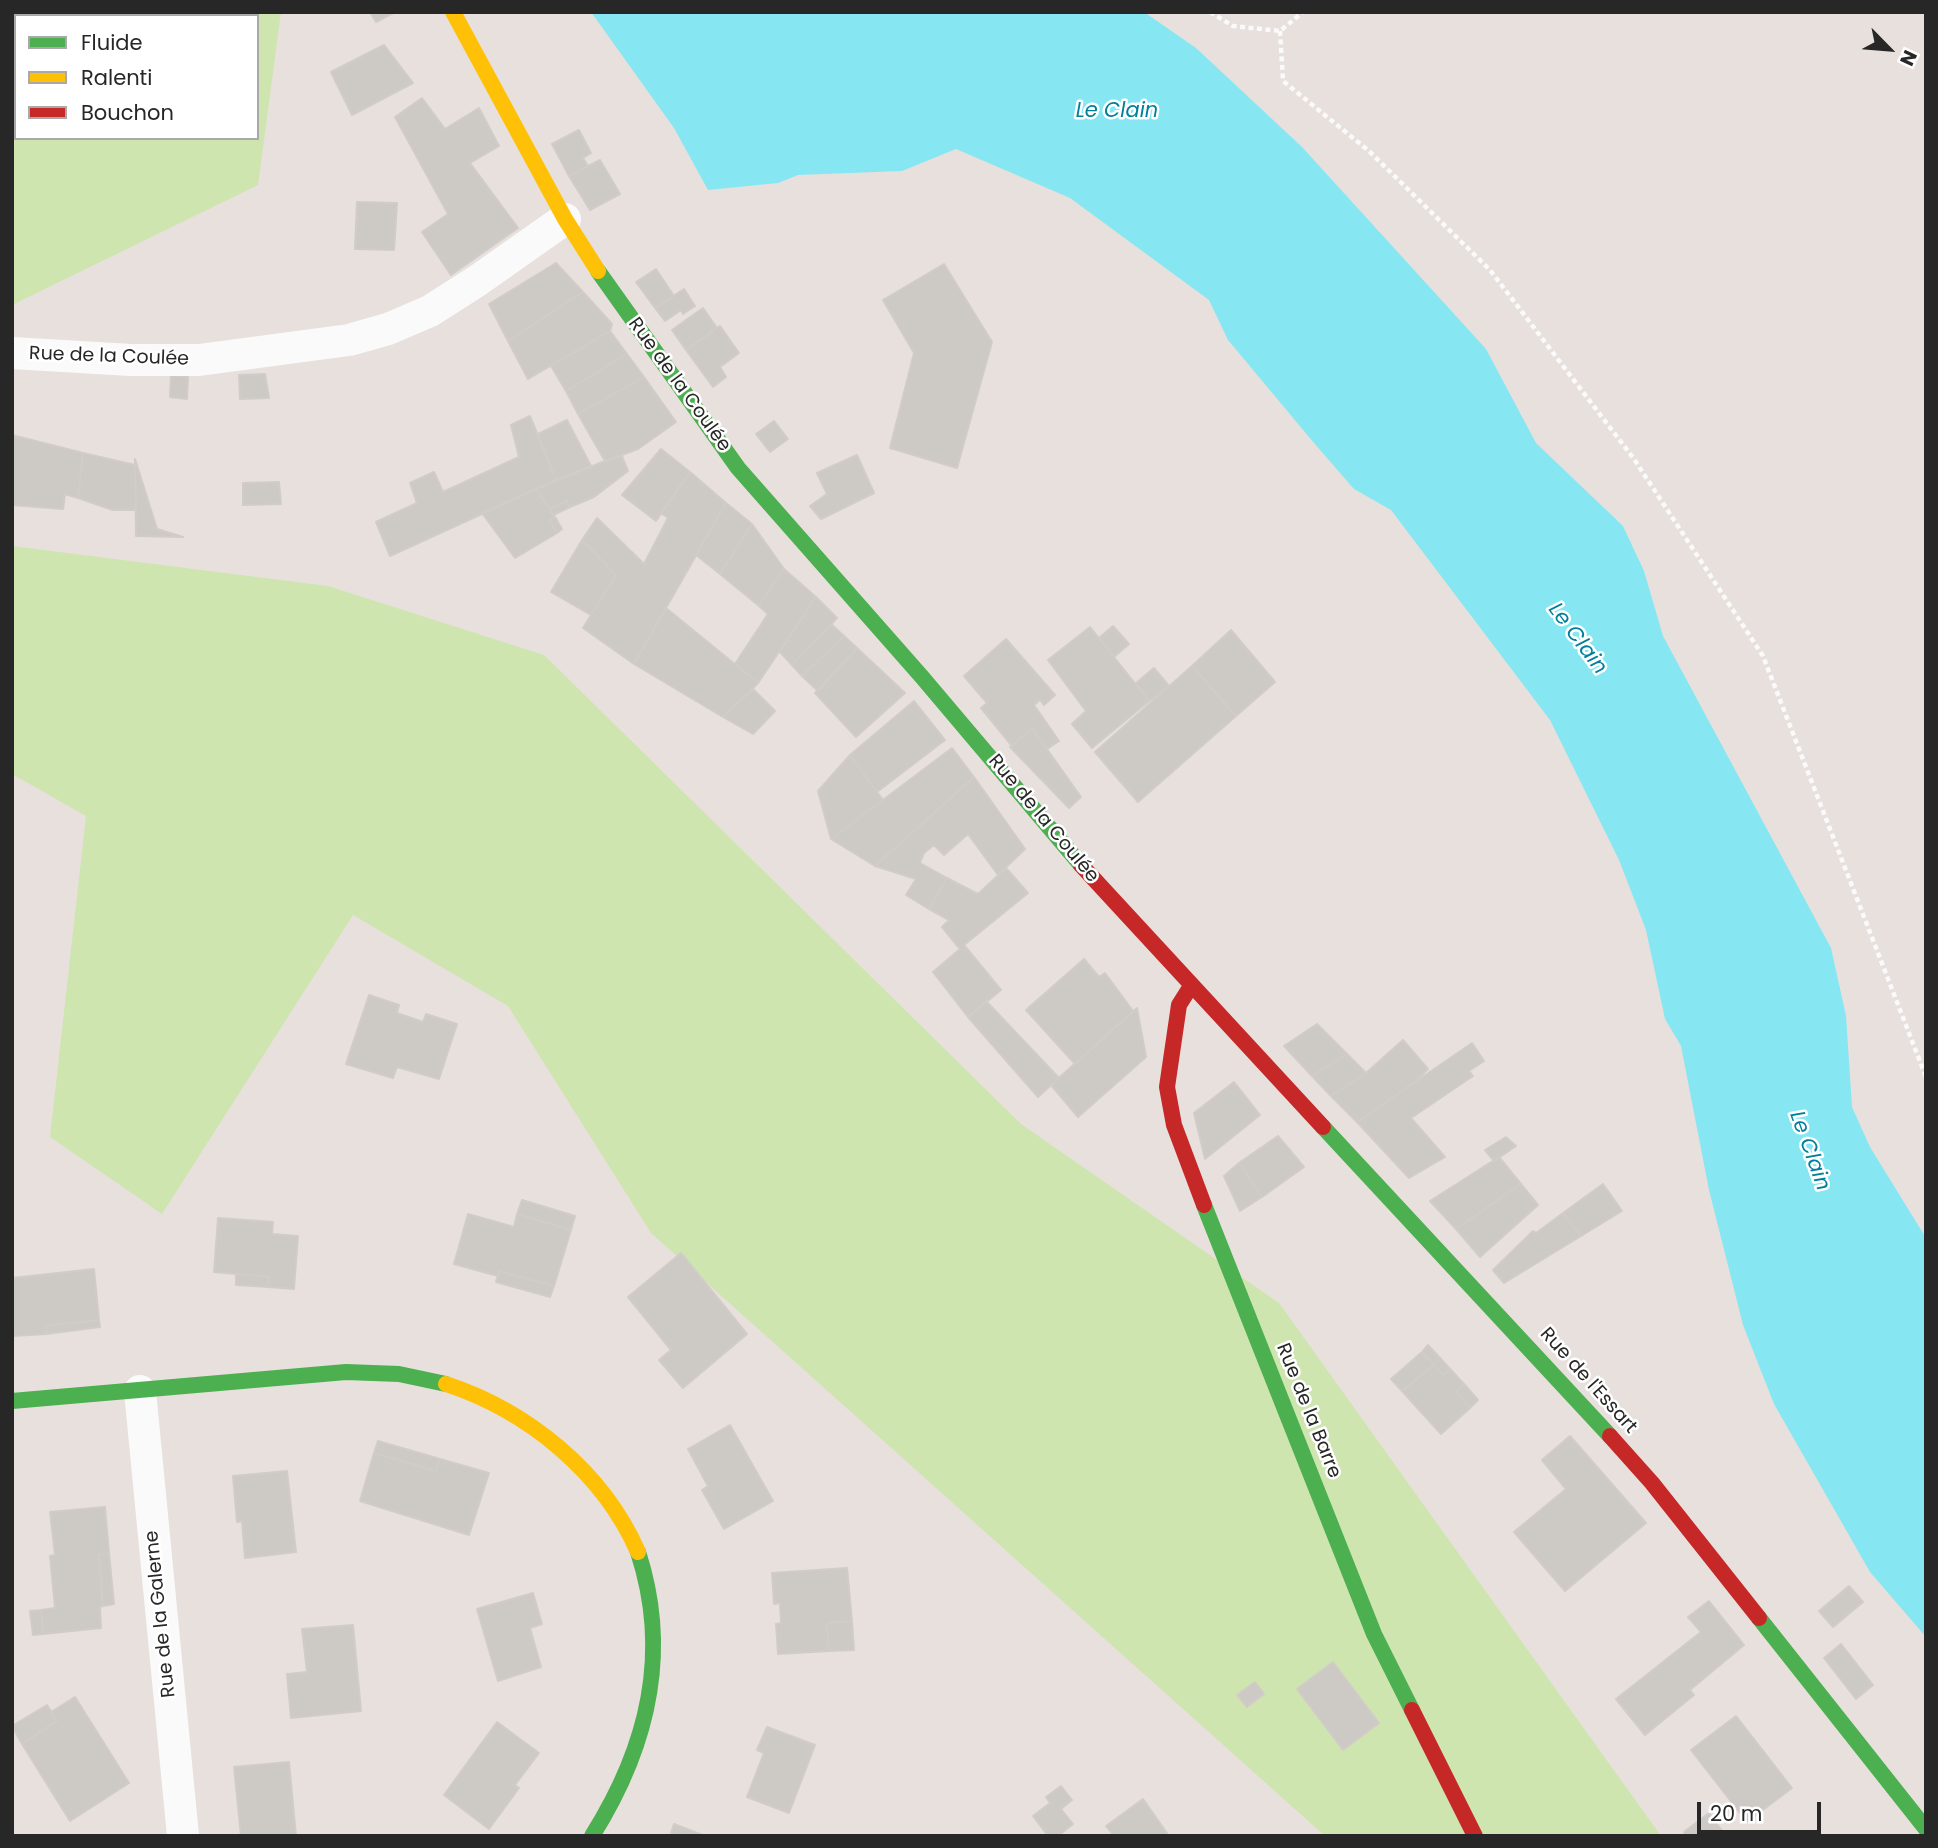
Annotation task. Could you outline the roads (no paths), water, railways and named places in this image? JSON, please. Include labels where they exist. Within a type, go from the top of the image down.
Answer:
[{"type":"main road","points":[[453,12],[565,219]]},
{"type":"main road","name":"Rue de la Coulée","points":[[565,219],[609,288],[738,467],[922,677],[1108,896],[1191,986]]},
{"type":"main road","name":"Rue de l'Essart","points":[[1191,986],[1569,1390],[1652,1483],[1926,1829]]},
{"type":"main road","name":"Rue de la Barre","points":[[1191,986],[1179,1006],[1173,1034],[1167,1087],[1174,1125],[1374,1634],[1475,1836]]},
{"type":"main road","points":[[12,1401],[376,1371],[411,1375],[442,1383],[485,1400],[523,1421],[563,1451],[597,1485],[625,1524],[640,1556],[652,1613],[654,1639],[649,1693],[637,1747],[612,1803],[592,1836]]},
{"type":"street","name":"Rue de la Coulée","points":[[12,353],[131,360],[199,360],[349,340],[388,329],[430,312],[565,219]]},
{"type":"street","name":"Rue de la Galerne","points":[[139,1391],[183,1836]]},
{"type":"water","name":"Le Clain","points":[[591,12],[1144,12],[1196,48],[1302,147],[1486,349],[1536,443],[1623,526],[1644,571],[1663,636],[1831,948],[1846,1016],[1852,1107],[1870,1147],[1926,1238],[1926,1637],[1870,1572],[1774,1404],[1743,1325],[1709,1190],[1681,1046],[1665,1019],[1646,930],[1619,860],[1550,720],[1391,510],[1354,489],[1314,443],[1228,340],[1209,300],[1070,198],[956,149],[902,171],[798,175],[778,183],[708,190],[674,128]]}]
